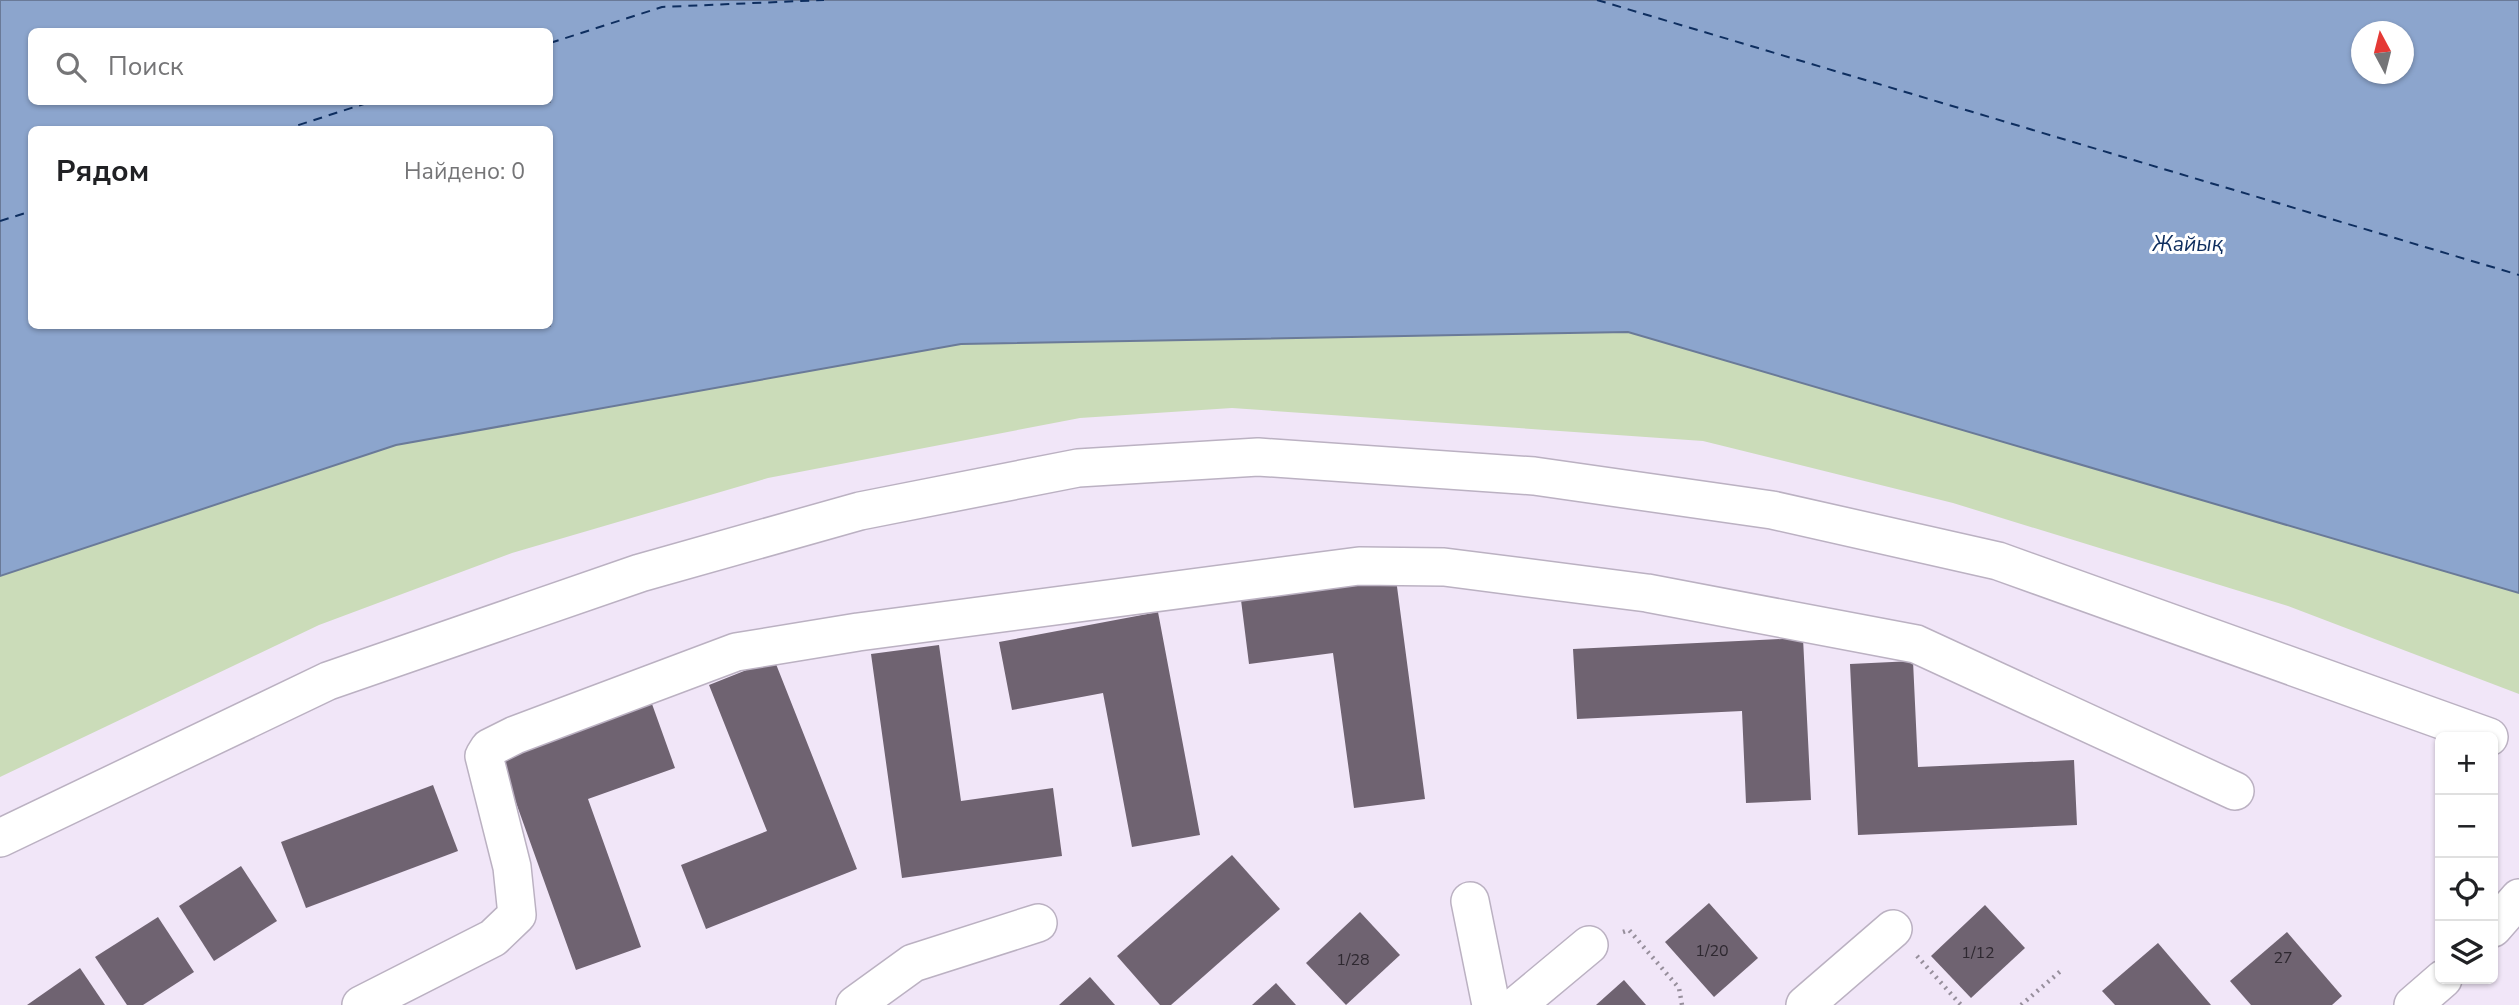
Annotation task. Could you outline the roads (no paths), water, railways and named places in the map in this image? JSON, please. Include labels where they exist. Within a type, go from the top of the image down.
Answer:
[{"type":"street","points":[[0,838],[328,681],[640,573],[860,511],[1078,468],[1258,457],[1534,476],[1772,510],[1998,561],[2474,732]]},
{"type":"street","points":[[361,1005],[493,938],[517,915],[512,867],[484,757],[489,748],[515,735],[736,652],[872,631],[1359,566],[1444,567],[1647,593],[1916,644],[2235,791]]},
{"type":"street","points":[[2498,740],[2519,748]]},
{"type":"street","points":[[2498,922],[2519,898]]},
{"type":"street","points":[[1470,901],[1491,1005]]},
{"type":"street","points":[[855,1005],[913,963],[1038,923]]},
{"type":"street","points":[[1805,1005],[1893,929]]},
{"type":"street","points":[[1517,1005],[1589,945]]},
{"type":"street","points":[[2413,1005],[2436,984]]},
{"type":"water","name":"Жайық","points":[[0,0],[2519,0],[2519,593],[1628,332],[961,344],[396,445],[0,576]]}]
